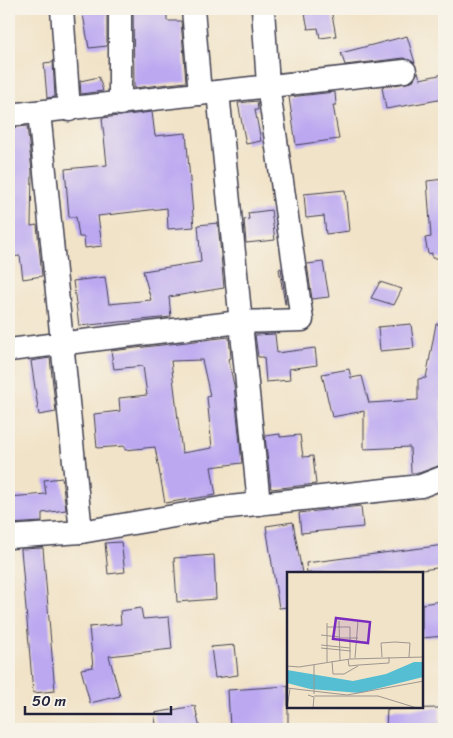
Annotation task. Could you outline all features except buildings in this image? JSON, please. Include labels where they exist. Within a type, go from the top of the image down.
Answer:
[{"type":"street","points":[[62,9],[68,110]]},
{"type":"street","points":[[120,9],[120,104]]},
{"type":"street","points":[[193,9],[209,93],[240,322],[259,504]]},
{"type":"street","points":[[9,350],[240,322],[302,320],[268,86],[263,9]]},
{"type":"street","points":[[9,115],[338,80],[405,71]]},
{"type":"street","points":[[39,112],[81,532]]},
{"type":"street","points":[[9,537],[81,532],[221,508],[391,487],[421,486],[444,477]]}]
